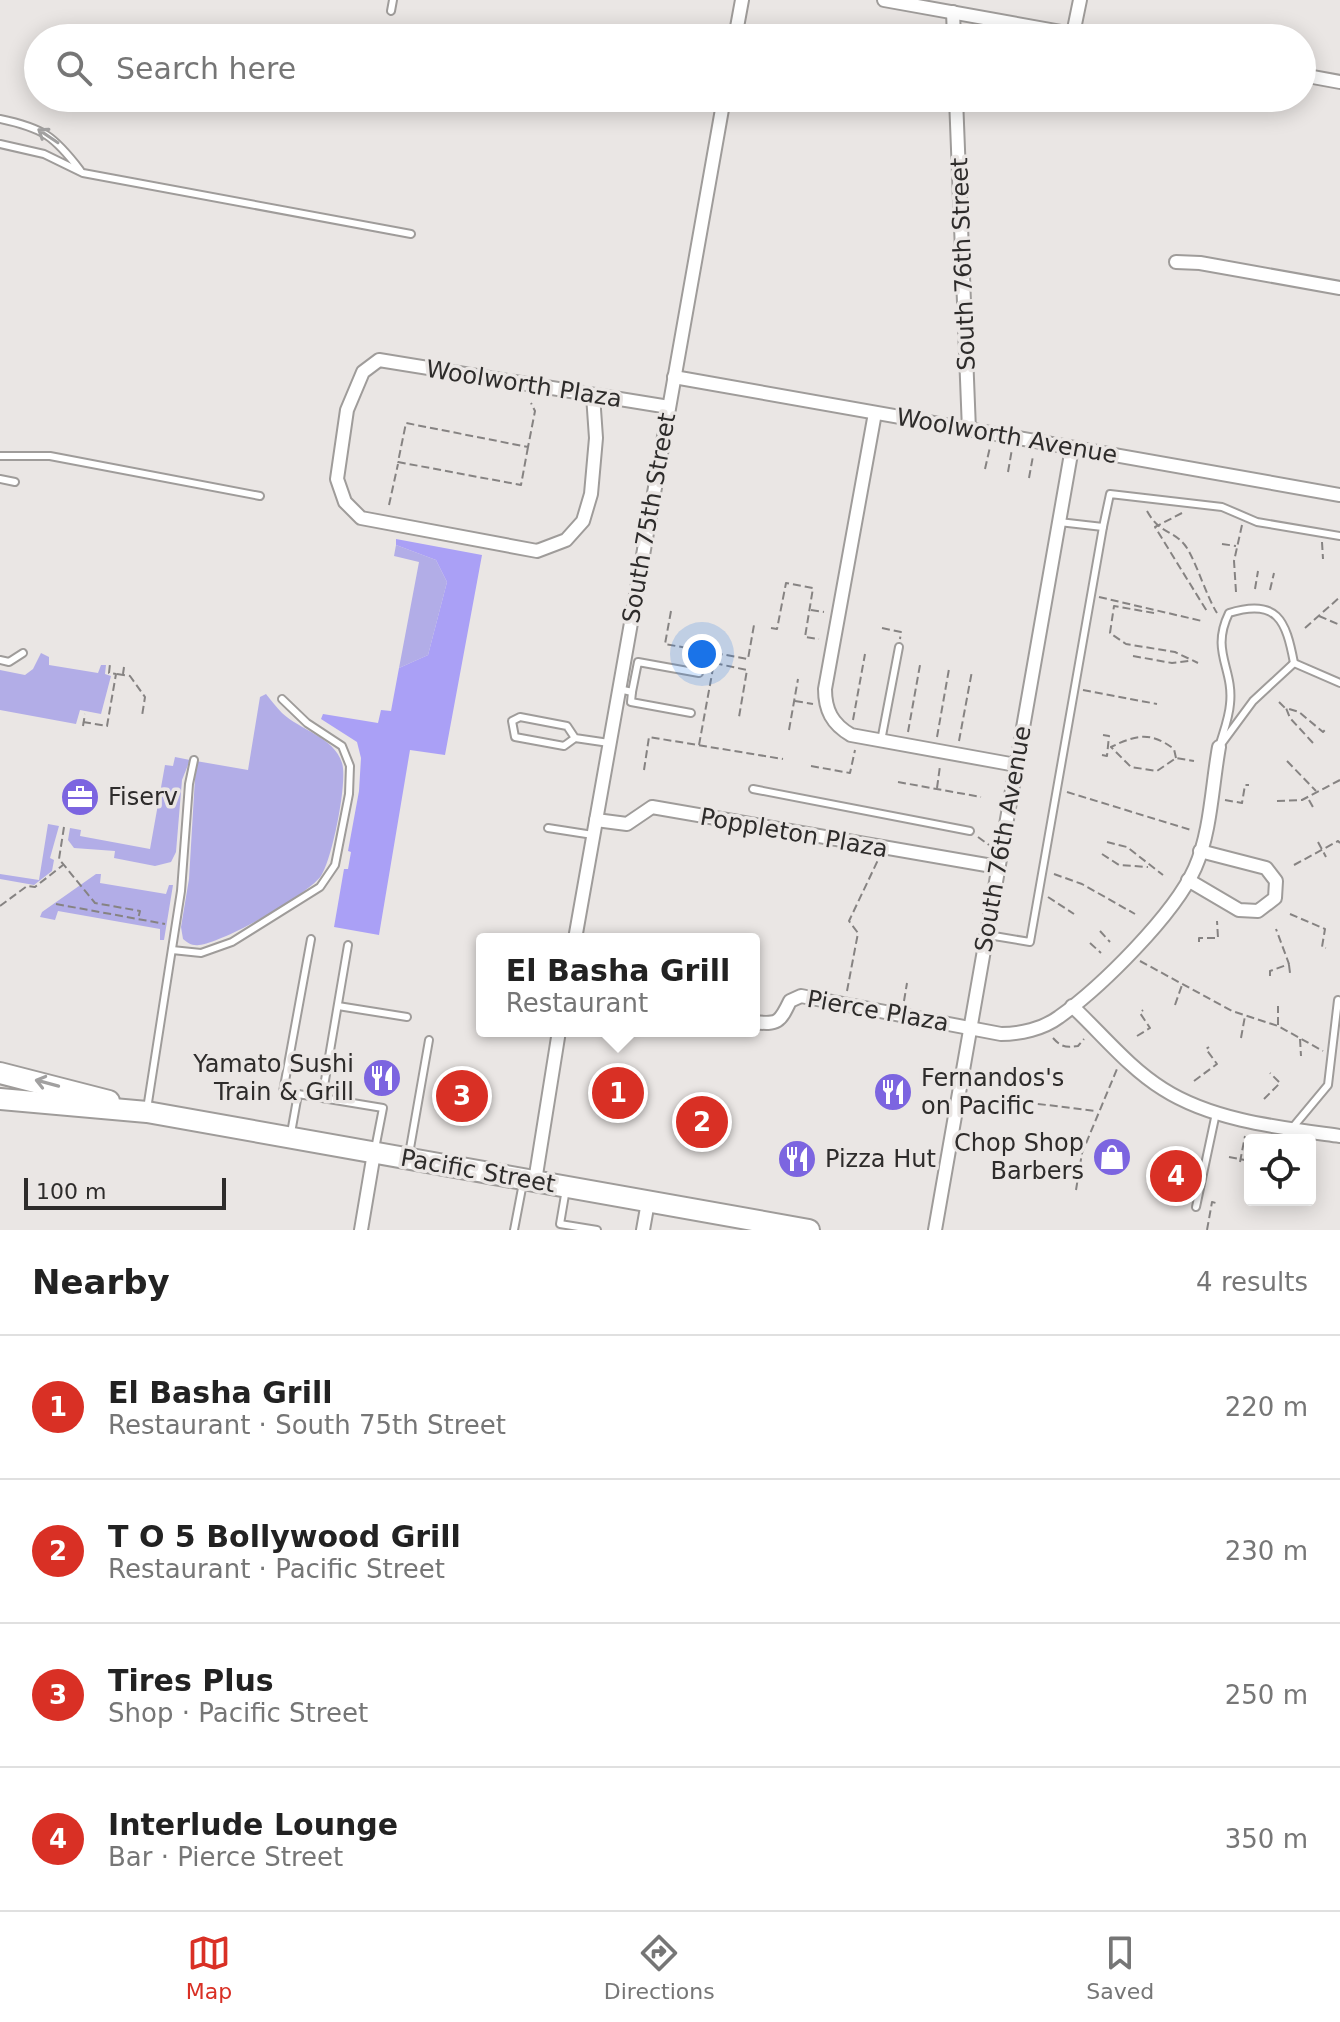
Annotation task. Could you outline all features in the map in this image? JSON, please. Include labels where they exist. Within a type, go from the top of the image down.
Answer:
[{"type":"main road","name":"Pacific Street","points":[[0,1073],[147,1112],[783,1228],[809,1230]]},
{"type":"main road","name":"Pacific Street","points":[[0,1099],[147,1112]]},
{"type":"street","points":[[738,24],[742,0]]},
{"type":"street","points":[[884,0],[1018,24]]},
{"type":"street","points":[[1075,24],[1080,0]]},
{"type":"street","points":[[953,12],[953,24]]},
{"type":"street","points":[[1316,78],[1340,82]]},
{"type":"street","name":"South 75th Street","points":[[576,933],[721,112]]},
{"type":"street","name":"South 76th Street","points":[[957,112],[969,430]]},
{"type":"street","points":[[1176,262],[1200,263],[1340,288]]},
{"type":"street","name":"Woolworth Plaza","points":[[593,395],[596,438],[591,494],[583,521],[566,540],[537,551],[361,518],[345,502],[337,479],[347,410],[363,372],[379,360],[669,407]]},
{"type":"street","name":"Woolworth Avenue","points":[[674,377],[1340,495]]},
{"type":"street","points":[[875,413],[825,689],[826,706],[832,719],[851,735],[1016,765]]},
{"type":"street","name":"South 76th Avenue","points":[[935,1230],[1072,448]]},
{"type":"street","points":[[1188,880],[1239,910],[1258,911],[1275,898],[1276,881],[1266,868],[1200,851],[1219,747]]},
{"type":"street","name":"Poppleton Plaza","points":[[596,820],[627,824],[652,807],[998,867]]},
{"type":"street","name":"Pierce Plaza","points":[[760,1023],[774,1025],[780,1022],[795,997],[1001,1034],[1024,1033],[1056,1020],[1165,915],[1188,880],[1200,851]]},
{"type":"street","points":[[1072,1006],[1163,1089],[1216,1112],[1340,1136]]},
{"type":"street","points":[[529,1180],[558,1037]]},
{"type":"street","points":[[361,1230],[374,1153]]},
{"type":"street","points":[[643,1230],[648,1202]]},
{"type":"lane","points":[[391,11],[393,0]]},
{"type":"lane","points":[[0,119],[34,127],[52,137],[83,173]]},
{"type":"lane","points":[[0,144],[44,154],[83,173],[232,203],[253,202],[411,234]]},
{"type":"lane","points":[[0,456],[50,456],[260,496]]},
{"type":"lane","points":[[0,479],[15,482]]},
{"type":"lane","points":[[987,935],[1030,942],[1110,494],[1222,507],[1243,516],[1340,536]]},
{"type":"lane","points":[[1059,522],[1103,527]]},
{"type":"lane","points":[[1219,747],[1230,703],[1220,653],[1223,625],[1229,613],[1253,606],[1273,612],[1288,631],[1294,663]]},
{"type":"lane","points":[[881,741],[899,647]]},
{"type":"lane","points":[[0,660],[9,662],[23,653]]},
{"type":"lane","points":[[691,713],[631,702],[638,662],[699,673]]},
{"type":"lane","points":[[1294,663],[1340,683]]},
{"type":"lane","points":[[1219,747],[1253,701],[1294,663]]},
{"type":"lane","points":[[619,689],[632,692]]},
{"type":"lane","points":[[172,950],[201,953],[232,942],[320,887],[335,865],[349,794],[350,766],[342,746],[307,723],[282,699]]},
{"type":"lane","points":[[575,738],[567,726],[520,717],[512,721],[515,737],[564,746],[575,738],[609,743]]},
{"type":"lane","points":[[147,1112],[172,950],[194,760]]},
{"type":"lane","points":[[753,789],[970,831]]},
{"type":"lane","points":[[548,828],[593,835]]},
{"type":"lane","points":[[311,939],[283,1092],[383,1108],[374,1153]]},
{"type":"lane","points":[[322,1098],[348,945]]},
{"type":"lane","points":[[1293,1127],[1328,1085],[1338,1000]]},
{"type":"lane","points":[[338,1006],[407,1017]]},
{"type":"lane","points":[[408,1159],[429,1040]]},
{"type":"lane","points":[[291,1138],[298,1094]]},
{"type":"lane","points":[[1196,1207],[1216,1112]]},
{"type":"lane","points":[[514,1230],[529,1180]]},
{"type":"lane","points":[[566,1187],[560,1224],[597,1230]]},
{"type":"path","points":[[398,462],[521,485],[535,411],[531,403]]},
{"type":"path","points":[[389,505],[406,423],[528,447]]},
{"type":"path","points":[[985,469],[992,434]]},
{"type":"path","points":[[1008,472],[1014,438]]},
{"type":"path","points":[[1029,478],[1036,441]]},
{"type":"path","points":[[1155,527],[1182,513],[1191,503]]},
{"type":"path","points":[[1147,511],[1208,613]]},
{"type":"path","points":[[1236,592],[1234,561],[1243,516]]},
{"type":"path","points":[[1155,527],[1184,544],[1204,593],[1223,625]]},
{"type":"path","points":[[1321,533],[1323,559]]},
{"type":"path","points":[[1222,544],[1237,546]]},
{"type":"path","points":[[1255,589],[1258,571]]},
{"type":"path","points":[[1270,590],[1274,573]]},
{"type":"path","points":[[771,628],[777,629],[786,583],[813,588],[805,637],[833,642]]},
{"type":"path","points":[[1090,594],[1202,621]]},
{"type":"path","points":[[1305,628],[1340,597]]},
{"type":"path","points":[[1154,613],[1114,606],[1110,633],[1126,644],[1175,652],[1198,663]]},
{"type":"path","points":[[810,610],[838,614]]},
{"type":"path","points":[[671,611],[665,644],[715,654],[748,659],[754,625]]},
{"type":"path","points":[[1319,616],[1340,625]]},
{"type":"path","points":[[882,628],[901,632],[899,647]]},
{"type":"path","points":[[699,745],[715,654]]},
{"type":"path","points":[[851,735],[865,654]]},
{"type":"path","points":[[1133,656],[1172,663],[1190,661]]},
{"type":"path","points":[[714,663],[747,670],[739,717],[736,717]]},
{"type":"path","points":[[110,664],[109,673],[130,676],[145,697],[142,716]]},
{"type":"path","points":[[906,745],[920,665]]},
{"type":"path","points":[[123,675],[124,667]]},
{"type":"path","points":[[938,731],[949,669]]},
{"type":"path","points":[[957,754],[972,671]]},
{"type":"path","points":[[85,714],[83,724],[107,726],[116,674]]},
{"type":"path","points":[[789,730],[798,679]]},
{"type":"path","points":[[1074,689],[1157,704]]},
{"type":"path","points":[[794,701],[826,706]]},
{"type":"path","points":[[1279,702],[1299,712],[1323,732],[1326,729]]},
{"type":"path","points":[[1286,708],[1290,718],[1313,743]]},
{"type":"path","points":[[1111,747],[1139,734],[1160,738],[1174,749],[1176,758]]},
{"type":"path","points":[[1102,755],[1107,756],[1111,747],[1109,736],[1103,735]]},
{"type":"path","points":[[644,770],[649,737],[783,759]]},
{"type":"path","points":[[1111,747],[1131,767],[1157,771],[1176,758],[1194,761]]},
{"type":"path","points":[[936,789],[943,752]]},
{"type":"path","points":[[811,766],[850,773],[853,758]]},
{"type":"path","points":[[1287,761],[1317,791]]},
{"type":"path","points":[[1277,801],[1292,804],[1340,780]]},
{"type":"path","points":[[898,782],[981,797]]},
{"type":"path","points":[[1225,800],[1242,803],[1245,785],[1249,785]]},
{"type":"path","points":[[1058,789],[1204,833]]},
{"type":"path","points":[[1308,797],[1314,809]]},
{"type":"path","points":[[64,827],[59,859],[63,865],[98,904],[140,911],[138,919]]},
{"type":"path","points":[[970,831],[989,845],[1002,847]]},
{"type":"path","points":[[1294,865],[1339,842],[1335,833]]},
{"type":"path","points":[[1107,842],[1127,847],[1163,875]]},
{"type":"path","points":[[1318,842],[1326,857]]},
{"type":"path","points":[[845,1004],[858,933],[849,921],[876,868],[881,849]]},
{"type":"path","points":[[1102,854],[1119,865],[1149,867]]},
{"type":"path","points":[[0,906],[27,886],[35,887],[63,865]]},
{"type":"path","points":[[1045,871],[1082,884],[1135,914]]},
{"type":"path","points":[[1040,892],[1074,914]]},
{"type":"path","points":[[56,904],[166,924]]},
{"type":"path","points":[[97,911],[98,904]]},
{"type":"path","points":[[1290,914],[1327,929],[1322,947],[1326,948]]},
{"type":"path","points":[[1199,942],[1199,938],[1218,939],[1217,921]]},
{"type":"path","points":[[1276,929],[1290,973]]},
{"type":"path","points":[[1100,931],[1110,942]]},
{"type":"path","points":[[1090,943],[1101,953]]},
{"type":"path","points":[[1130,951],[1136,958],[1182,984],[1245,1015],[1278,1026],[1331,1056]]},
{"type":"path","points":[[1270,976],[1270,971],[1289,964]]},
{"type":"path","points":[[901,1014],[907,983]]},
{"type":"path","points":[[1175,1005],[1182,984]]},
{"type":"path","points":[[1278,1006],[1278,1026]]},
{"type":"path","points":[[1137,1036],[1150,1028],[1140,1013],[1143,1010]]},
{"type":"path","points":[[1241,1038],[1245,1015]]},
{"type":"path","points":[[1300,1037],[1301,1056]]},
{"type":"path","points":[[1053,1038],[1069,1048],[1078,1046],[1084,1038]]},
{"type":"path","points":[[1194,1081],[1217,1064],[1206,1049],[1209,1047]]},
{"type":"path","points":[[1076,1190],[1082,1153],[1097,1111],[1100,1111],[1112,1075],[1126,1057]]},
{"type":"path","points":[[1264,1099],[1280,1083],[1270,1073]]},
{"type":"path","points":[[1014,1101],[1097,1111]]},
{"type":"path","points":[[1229,1157],[1241,1161],[1247,1128]]},
{"type":"path","points":[[1207,1230],[1212,1202],[1216,1203]]},
{"type":"shaded area","points":[[396,539],[482,555],[445,755],[410,750],[379,935],[334,927],[344,869],[348,869],[351,852],[348,851],[359,791],[361,758],[357,742],[321,719],[323,714],[378,723],[381,710],[391,711],[399,668],[428,655],[447,582],[436,560],[396,545]]},
{"type":"shaded area","points":[[396,545],[436,560],[447,582],[428,655],[399,668],[419,562],[394,556]]},
{"type":"shaded area","points":[[41,653],[49,657],[49,665],[98,673],[101,665],[106,665],[105,674],[111,676],[101,714],[80,710],[76,724],[0,710],[0,670],[25,675],[33,669]]},
{"type":"shaded area","points":[[266,694],[289,719],[332,747],[342,763],[341,802],[330,854],[321,876],[299,895],[226,936],[192,945],[183,939],[181,927],[189,879],[196,761],[248,770],[260,697]]},
{"type":"shaded area","points":[[175,757],[190,760],[182,780],[176,852],[171,862],[155,866],[114,858],[115,851],[74,848],[68,840],[70,828],[81,830],[80,836],[150,849],[165,765],[173,766]]},
{"type":"shaded area","points":[[48,824],[59,826],[50,858],[54,860],[52,871],[34,885],[0,879],[0,874],[39,880]]},
{"type":"shaded area","points":[[96,874],[101,874],[100,883],[166,894],[169,885],[173,885],[164,940],[160,940],[160,929],[58,911],[55,920],[40,917],[42,912]]},
{"type":"place","name":"Fiserv","points":[[80,797]]},
{"type":"place","name":"Yamato Sushi Train & Grill","points":[[382,1078]]},
{"type":"place","name":"Fernandos's on Pacific","points":[[893,1092]]},
{"type":"place","name":"El Basha Grill","points":[[618,1093]]},
{"type":"place","name":"Tires Plus","points":[[462,1096]]},
{"type":"place","name":"T O 5 Bollywood Grill","points":[[702,1122]]},
{"type":"place","name":"Chop Shop Barbers","points":[[1112,1157]]},
{"type":"place","name":"Pizza Hut","points":[[797,1159]]},
{"type":"place","name":"Interlude Lounge","points":[[1176,1176]]}]
